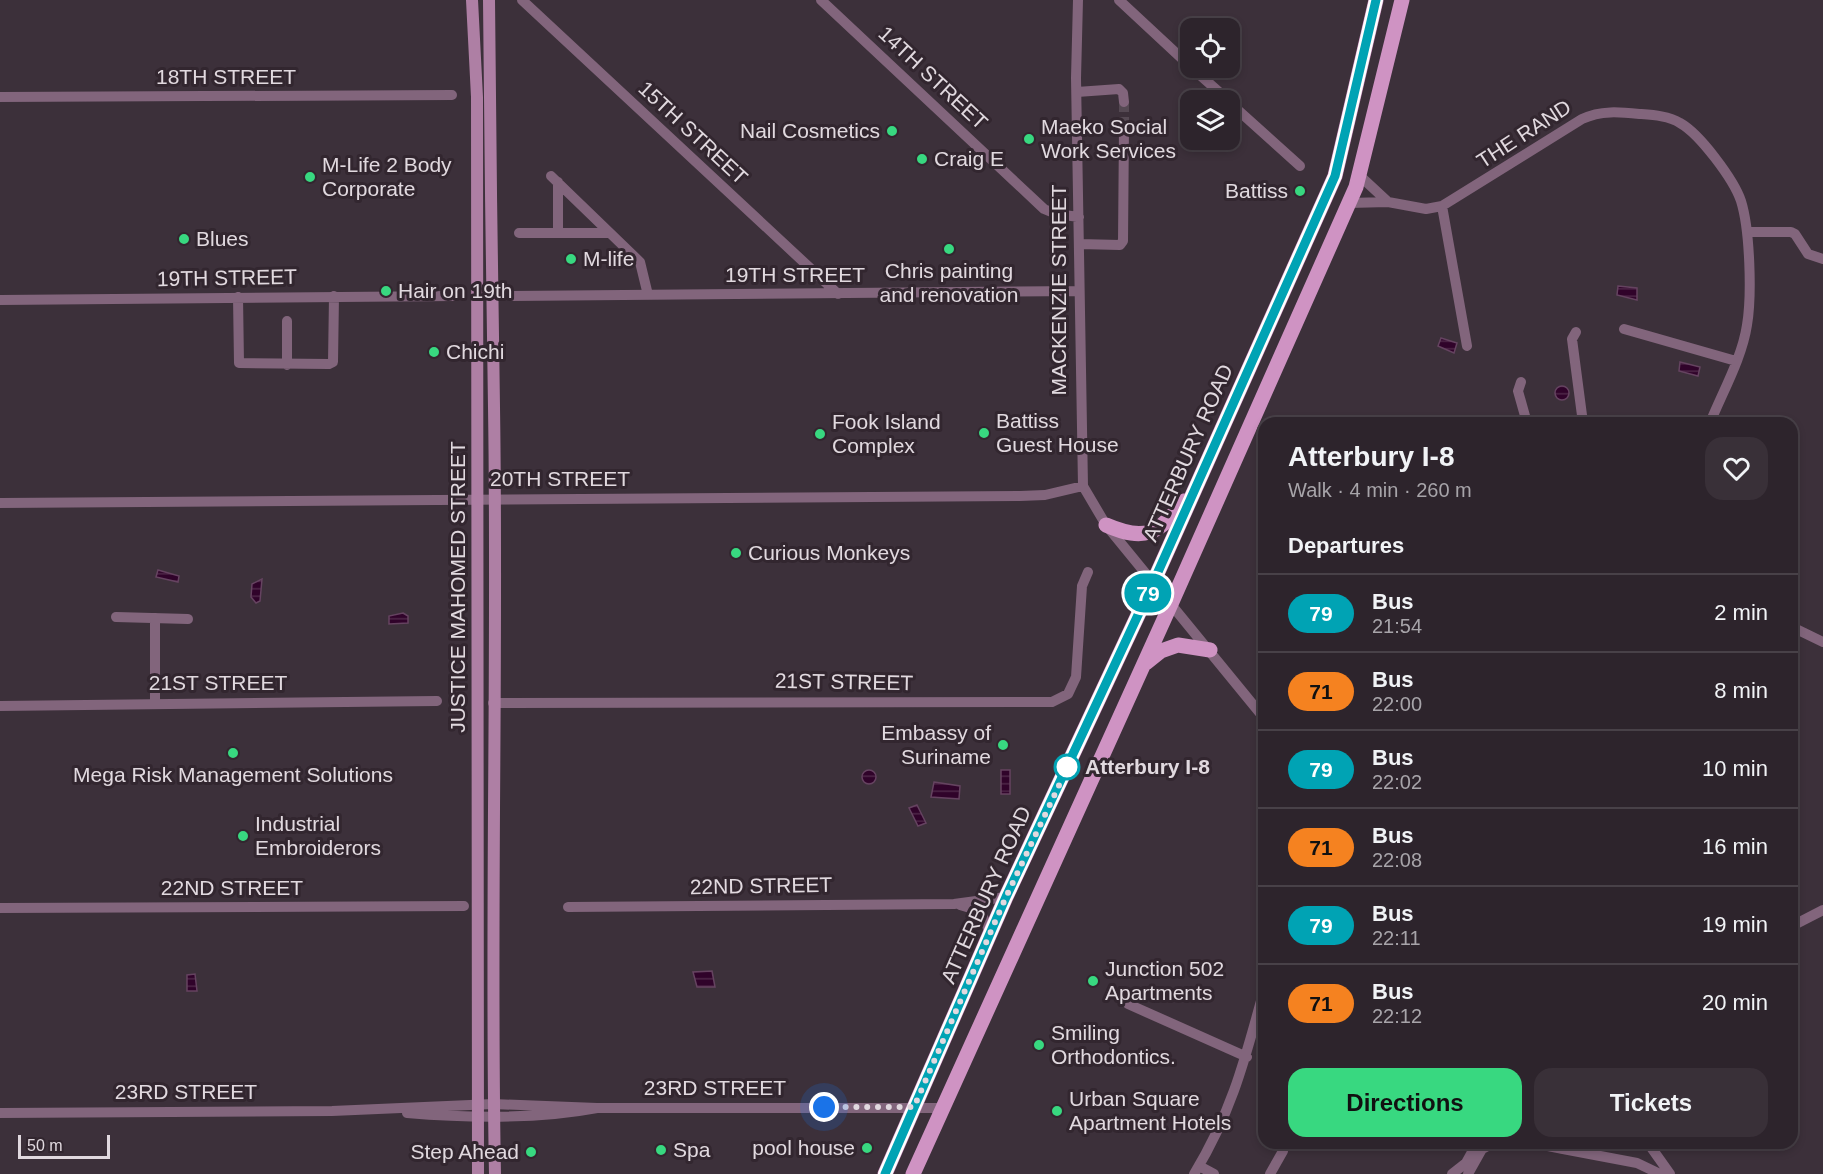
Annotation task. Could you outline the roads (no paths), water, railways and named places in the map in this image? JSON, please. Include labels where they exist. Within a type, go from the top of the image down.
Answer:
[{"type":"main road","name":"JUSTICE MAHOMED STREET","points":[[472,0],[477,97],[478,1174]]},
{"type":"main road","name":"JUSTICE MAHOMED STREET","points":[[489,0],[494,499],[495,1174]]},
{"type":"main road","name":"ATTERBURY ROAD","points":[[885,1174],[1006,897],[1153,583],[1335,176],[1376,0]]},
{"type":"main road","points":[[913,1174],[940,1108],[1172,604],[1349,203],[1359,175],[1402,0]]},
{"type":"main road","points":[[1106,525],[1133,535],[1152,532],[1163,526],[1203,472]]},
{"type":"main road","points":[[1144,665],[1170,647],[1186,645],[1210,650]]},
{"type":"street","name":"15TH STREET","points":[[522,0],[838,294]]},
{"type":"street","name":"14TH STREET","points":[[821,0],[1044,208],[1056,214],[1079,217]]},
{"type":"street","points":[[1119,0],[1180,57]]},
{"type":"street","name":"MACKENZIE STREET","points":[[1079,3],[1077,92],[1083,486],[1106,525],[1258,710]]},
{"type":"street","points":[[1203,78],[1216,90]]},
{"type":"street","points":[[1077,92],[1119,89],[1123,93],[1124,102]]},
{"type":"street","name":"18TH STREET","points":[[0,97],[452,94]]},
{"type":"street","points":[[1240,112],[1300,166]]},
{"type":"street","name":"THE RAND","points":[[1442,206],[1582,119],[1594,114],[1618,112],[1670,118],[1694,134],[1740,197],[1747,232],[1748,317],[1736,361],[1713,417]]},
{"type":"street","points":[[1079,244],[1119,245],[1122,241],[1124,127]]},
{"type":"street","points":[[1359,175],[1388,202]]},
{"type":"street","points":[[558,233],[554,179],[640,262],[648,295]]},
{"type":"street","points":[[1349,203],[1388,202],[1426,209],[1442,206],[1467,346]]},
{"type":"street","points":[[1747,232],[1791,232],[1795,234],[1808,254],[1823,259]]},
{"type":"street","points":[[519,233],[610,233]]},
{"type":"street","name":"19TH STREET","points":[[512,296],[1079,291]]},
{"type":"street","points":[[238,297],[239,363],[287,365],[333,362],[334,296]]},
{"type":"street","name":"19TH STREET","points":[[0,300],[455,296]]},
{"type":"street","points":[[286,321],[287,365]]},
{"type":"street","points":[[1624,329],[1736,361]]},
{"type":"street","points":[[1575,332],[1572,339],[1582,417]]},
{"type":"street","points":[[1521,382],[1518,391],[1525,417]]},
{"type":"street","name":"20TH STREET","points":[[0,503],[1020,496],[1045,495],[1083,486]]},
{"type":"street","name":"21ST STREET","points":[[493,703],[1052,702],[1068,694],[1076,677],[1082,586],[1088,572]]},
{"type":"street","points":[[117,617],[188,619]]},
{"type":"street","points":[[155,618],[155,702]]},
{"type":"street","points":[[1798,630],[1823,642]]},
{"type":"street","name":"21ST STREET","points":[[0,706],[155,702],[437,701]]},
{"type":"street","name":"22ND STREET","points":[[568,907],[954,904],[1006,897]]},
{"type":"street","name":"22ND STREET","points":[[954,904],[980,911],[991,934]]},
{"type":"street","name":"22ND STREET","points":[[0,908],[464,906]]},
{"type":"street","points":[[1798,923],[1823,910]]},
{"type":"street","points":[[1128,1004],[1248,1057]]},
{"type":"street","points":[[1214,1174],[1197,1170],[1225,1118],[1248,1057],[1258,1015]]},
{"type":"street","name":"23RD STREET","points":[[0,1113],[597,1108],[940,1108]]},
{"type":"street","points":[[1468,1174],[1476,1149]]},
{"type":"street","points":[[1452,1174],[1482,1149]]},
{"type":"street","points":[[1563,1149],[1637,1163],[1660,1174]]},
{"type":"street","points":[[1652,1149],[1671,1174]]},
{"type":"street","points":[[1270,1174],[1283,1151]]},
{"type":"tunnel","points":[[1124,102],[1124,127]]},
{"type":"place","name":"Nail Cosmetics","points":[[892,131]]},
{"type":"place","name":"Maeko Social Work Services","points":[[1029,139]]},
{"type":"place","name":"Craig E","points":[[922,159]]},
{"type":"place","name":"M-Life 2 Body Corporate","points":[[310,177]]},
{"type":"place","name":"Battiss","points":[[1300,191]]},
{"type":"place","name":"Blues","points":[[184,239]]},
{"type":"place","name":"Chris painting and renovation","points":[[949,249]]},
{"type":"place","name":"M-life","points":[[571,259]]},
{"type":"place","name":"Hair on 19th","points":[[386,291]]},
{"type":"place","name":"Chichi","points":[[434,352]]},
{"type":"place","name":"Battiss Guest House","points":[[984,433]]},
{"type":"place","name":"Fook Island Complex","points":[[820,434]]},
{"type":"place","name":"Curious Monkeys","points":[[736,553]]},
{"type":"place","name":"Embassy of Suriname","points":[[1003,745]]},
{"type":"place","name":"Mega Risk Management Solutions","points":[[233,753]]},
{"type":"place","name":"Atterbury I-8","points":[[1067,767]]},
{"type":"place","name":"Industrial Embroiderors","points":[[243,836]]},
{"type":"place","name":"Junction 502 Apartments","points":[[1093,981]]},
{"type":"place","name":"Smiling Orthodontics.","points":[[1039,1045]]},
{"type":"place","name":"Urban Square Apartment Hotels","points":[[1057,1111]]},
{"type":"place","name":"pool house","points":[[867,1148]]},
{"type":"place","name":"Spa","points":[[661,1150]]},
{"type":"place","name":"Step Ahead","points":[[531,1152]]}]
